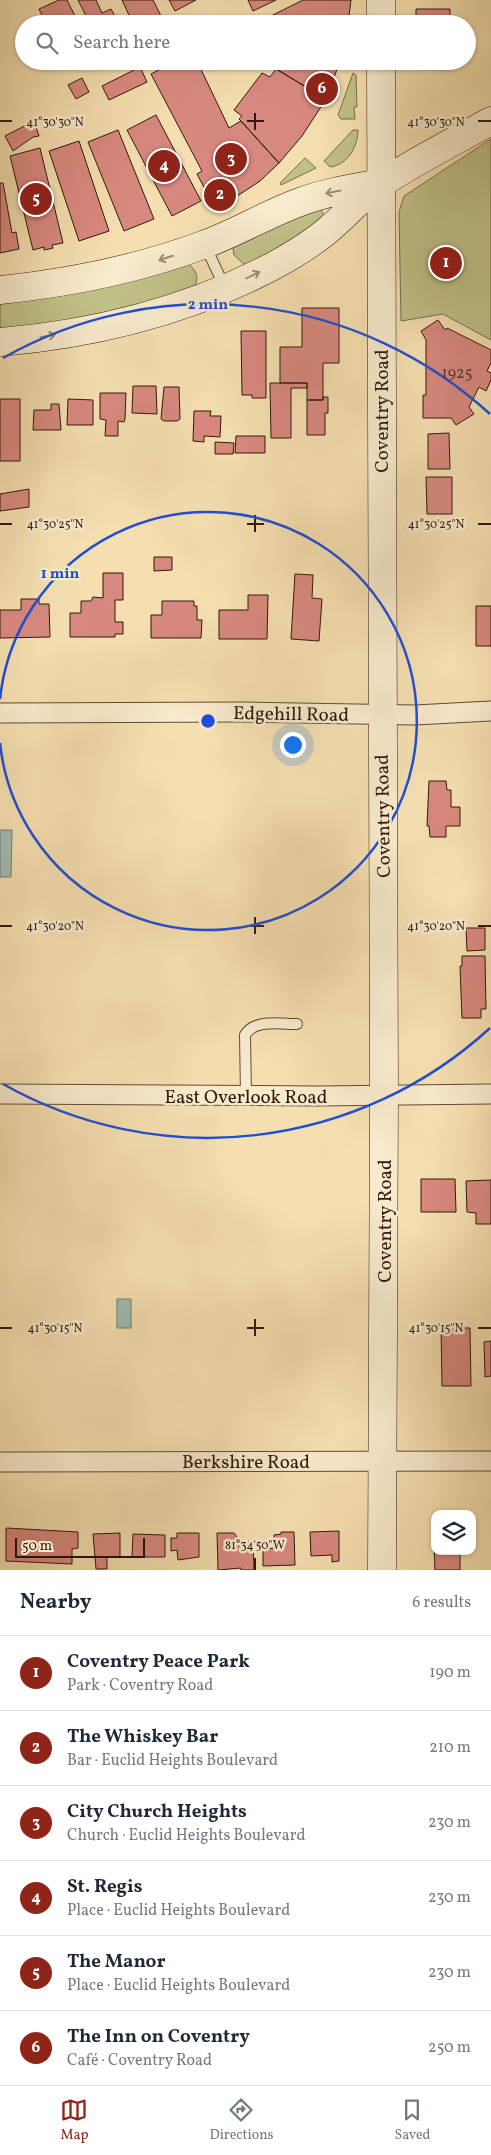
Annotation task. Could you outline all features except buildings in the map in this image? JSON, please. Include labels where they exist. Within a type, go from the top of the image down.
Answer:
[{"type":"street","points":[[381,0],[381,15]]},
{"type":"street","name":"Coventry Road","points":[[381,70],[381,715],[384,1096],[382,1570]]},
{"type":"street","points":[[0,342],[70,333],[137,319],[184,305],[225,289],[303,248],[326,232],[381,184],[491,121]]},
{"type":"street","points":[[0,290],[81,279],[147,263],[205,244],[300,202],[327,193],[381,184]]},
{"type":"street","name":"Edgehill Road","points":[[0,713],[381,715],[491,711]]},
{"type":"street","name":"East Overlook Road","points":[[0,1094],[384,1096],[491,1094]]},
{"type":"street","name":"Berkshire Road","points":[[0,1462],[491,1461]]},
{"type":"lane","points":[[205,244],[225,289]]},
{"type":"lane","points":[[246,1096],[245,1035],[248,1029],[256,1024],[297,1024]]},
{"type":"green space","points":[[353,73],[356,75],[357,107],[354,107],[355,119],[341,119],[338,115]]},
{"type":"green space","points":[[353,130],[358,130],[358,136],[351,154],[342,163],[330,167],[324,161]]},
{"type":"green space","points":[[491,139],[491,340],[443,314],[401,321],[399,212],[404,196]]},
{"type":"green space","points":[[305,158],[316,168],[281,185],[280,183]]},
{"type":"green space","points":[[317,203],[324,215],[287,243],[245,265],[234,255],[233,248],[236,241]]},
{"type":"green space","points":[[188,264],[197,276],[192,291],[112,314],[0,331],[0,299]]},
{"type":"water","points":[[0,830],[12,830],[11,877],[0,877]]},
{"type":"water","points":[[117,1299],[131,1299],[131,1328],[117,1328]]},
{"type":"place","name":"The Inn on Coventry","points":[[322,89]]},
{"type":"place","name":"City Church Heights","points":[[231,159]]},
{"type":"place","name":"St. Regis","points":[[164,166]]},
{"type":"place","name":"The Whiskey Bar","points":[[220,195]]},
{"type":"place","name":"The Manor","points":[[36,199]]},
{"type":"place","name":"Coventry Peace Park","points":[[446,263]]}]
